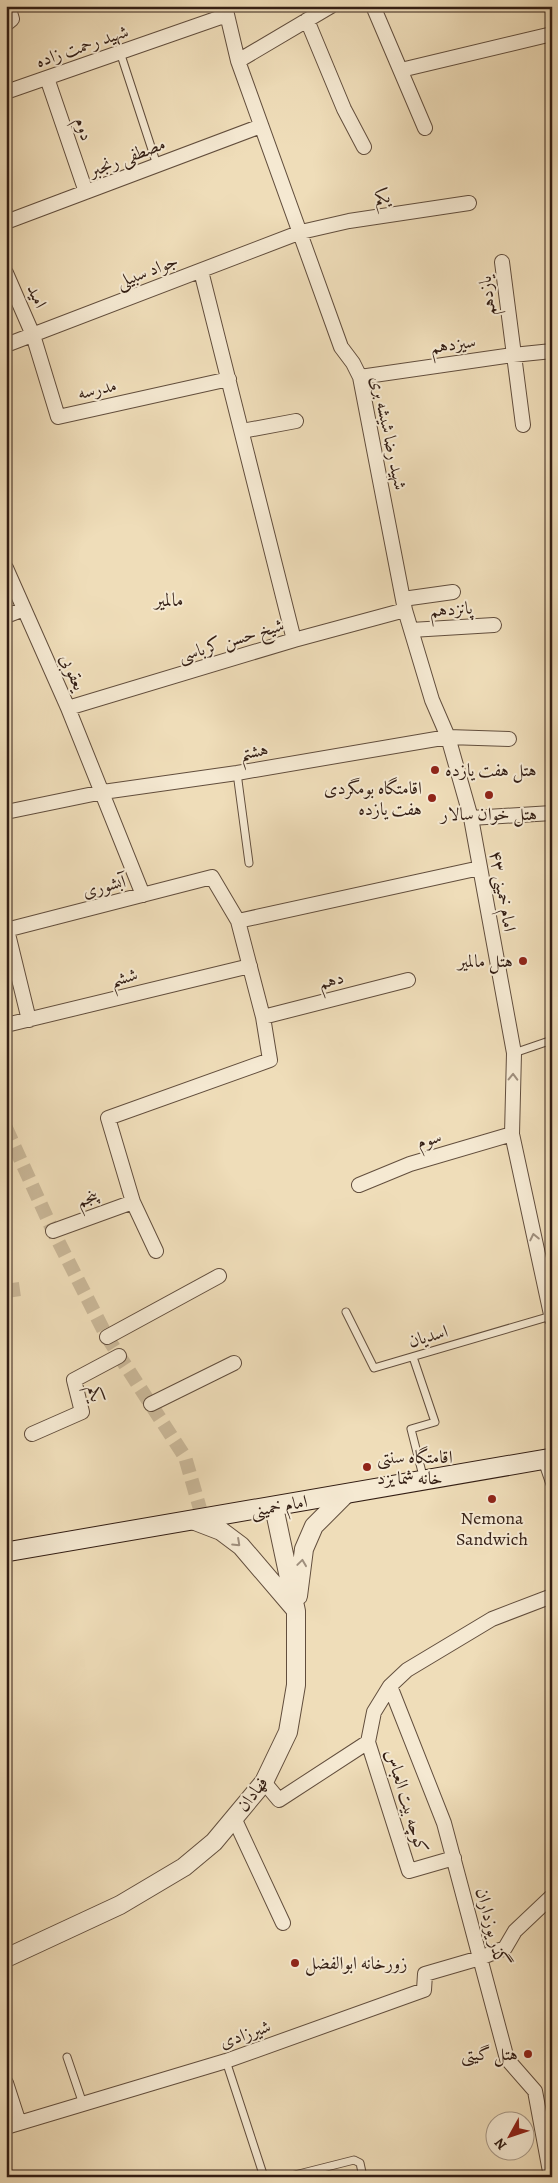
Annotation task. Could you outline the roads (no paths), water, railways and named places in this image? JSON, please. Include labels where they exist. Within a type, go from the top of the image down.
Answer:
[{"type":"main road","name":"امام خمینی","points":[[6,1552],[547,1459]]},
{"type":"street","points":[[6,24],[12,19],[8,6]]},
{"type":"street","points":[[238,61],[331,6]]},
{"type":"street","points":[[374,6],[425,128]]},
{"type":"street","name":"شهید رحمت زاده","points":[[6,92],[120,52],[226,10]]},
{"type":"street","name":"شهید رضا شیشه بری","points":[[226,10],[238,61],[341,347],[353,363],[360,377],[404,604],[432,700],[448,737]]},
{"type":"street","points":[[307,20],[344,109],[364,147]]},
{"type":"street","points":[[401,70],[552,34]]},
{"type":"street","name":"دوم","points":[[47,78],[86,192]]},
{"type":"street","name":"مصطفی رنجبر","points":[[6,222],[261,126]]},
{"type":"street","name":"یکم","points":[[301,232],[349,221],[469,203]]},
{"type":"street","name":"جواد سبیلی","points":[[6,345],[301,232]]},
{"type":"street","name":"یازدهم","points":[[502,262],[523,425]]},
{"type":"street","points":[[201,271],[294,640]]},
{"type":"street","name":"امید","points":[[6,273],[34,335]]},
{"type":"street","name":"مدرسه","points":[[34,335],[58,417],[229,379]]},
{"type":"street","name":"سیزدهم","points":[[360,377],[552,351]]},
{"type":"street","points":[[242,431],[296,421]]},
{"type":"street","name":"یعقوبی","points":[[6,568],[68,708],[143,895]]},
{"type":"street","name":"شیخ حسن کرباسی","points":[[68,708],[294,640],[404,604],[453,592]]},
{"type":"street","points":[[6,616],[24,609]]},
{"type":"street","name":"پانزدهم","points":[[411,630],[494,625]]},
{"type":"street","name":"هشتم","points":[[6,812],[102,792],[237,773],[448,737],[509,739]]},
{"type":"street","name":"امام خمینی ۴۳","points":[[448,737],[471,818],[514,1052],[512,1134],[546,1264],[551,1317]]},
{"type":"street","points":[[471,818],[552,813]]},
{"type":"street","points":[[156,1251],[134,1202],[108,1118],[270,1060],[263,1017],[238,921],[480,868]]},
{"type":"street","name":"آبشوری","points":[[7,930],[212,877],[238,921]]},
{"type":"street","points":[[7,930],[29,1020]]},
{"type":"street","name":"ششم","points":[[6,1026],[250,966]]},
{"type":"street","name":"دهم","points":[[263,1017],[408,980]]},
{"type":"street","name":"سوم","points":[[359,1186],[410,1164],[512,1134]]},
{"type":"street","name":"پنجم","points":[[53,1230],[134,1202]]},
{"type":"street","points":[[107,1337],[219,1276]]},
{"type":"street","name":"یکم","points":[[32,1434],[82,1412],[74,1380],[119,1356]]},
{"type":"street","points":[[151,1404],[234,1363]]},
{"type":"street","points":[[296,1611],[304,1550],[314,1526],[346,1494]]},
{"type":"street","name":"فهادان","points":[[6,1958],[120,1905],[176,1872],[214,1842],[264,1782],[288,1732],[296,1685],[296,1611],[274,1507]]},
{"type":"street","points":[[195,1521],[221,1531],[240,1546],[296,1611]]},
{"type":"street","points":[[264,1782],[279,1800],[368,1742],[374,1712],[390,1686],[407,1670],[492,1619],[552,1596]]},
{"type":"street","name":"گذر يوزداران","points":[[390,1686],[444,1823],[507,2059],[534,2091],[551,2177]]},
{"type":"street","name":"کوچه بيت العباس","points":[[368,1742],[409,1871],[454,1858]]},
{"type":"street","points":[[234,1818],[283,1924]]},
{"type":"street","points":[[480,1958],[505,1948],[515,1930],[552,1896]]},
{"type":"street","name":"شیرزادی","points":[[12,2125],[226,2061],[424,1990],[425,1974],[480,1958]]},
{"type":"street","points":[[6,2083],[12,2125]]},
{"type":"lane","points":[[120,52],[157,165]]},
{"type":"lane","points":[[237,773],[249,863]]},
{"type":"lane","points":[[514,1052],[552,1040]]},
{"type":"lane","name":"اسدیان","points":[[346,1312],[374,1368],[551,1317]]},
{"type":"lane","points":[[412,1357],[435,1422],[411,1429],[424,1480]]},
{"type":"lane","points":[[547,1459],[552,1490]]},
{"type":"lane","points":[[67,2058],[83,2104]]},
{"type":"lane","points":[[226,2061],[264,2177]]},
{"type":"lane","points":[[286,2177],[354,2160],[360,2163],[363,2177]]},
{"type":"tunnel","points":[[6,1128],[53,1231],[107,1337],[185,1457],[203,1519]]},
{"type":"tunnel","points":[[6,1291],[20,1289]]},
{"type":"place","name":"هتل هفت یازده","points":[[435,770]]},
{"type":"place","name":"هتل خوان سالار","points":[[489,795]]},
{"type":"place","name":"اقامتگاه بومگردی هفت یازده","points":[[432,798]]},
{"type":"place","name":"هتل مالمير","points":[[523,961]]},
{"type":"place","name":"اقامتگاه سنتی خانه شما یزد","points":[[367,1467]]},
{"type":"place","name":"Nemona Sandwich","points":[[492,1499]]},
{"type":"place","name":"زورخانه ابوالفضل","points":[[295,1963]]},
{"type":"place","name":"هتل گیتی","points":[[528,2054]]},
{"type":"district","name":"مالمیر","points":[[169,600]]}]
